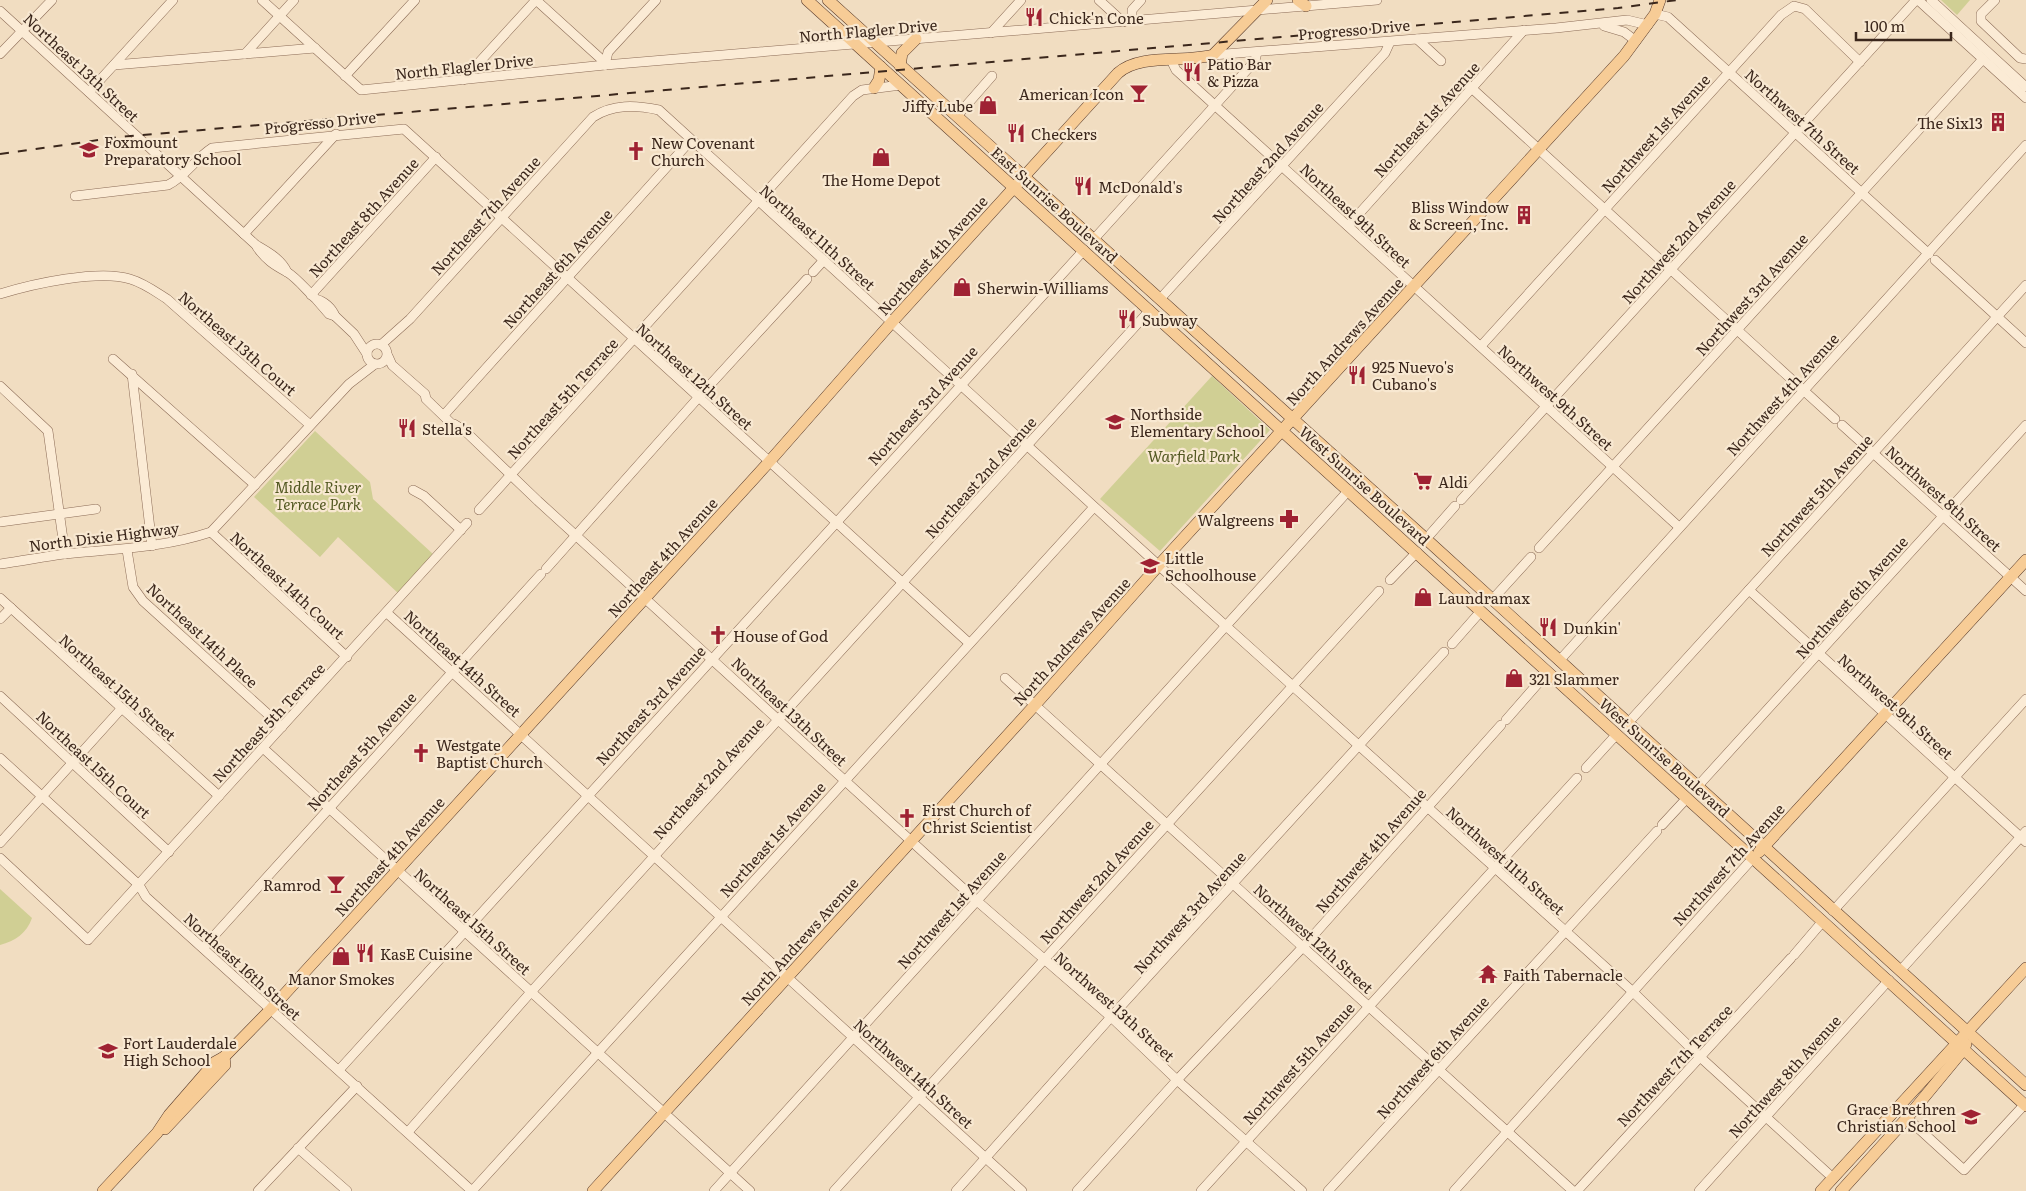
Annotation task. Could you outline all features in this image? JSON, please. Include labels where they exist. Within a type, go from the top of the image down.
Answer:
[{"type":"main road","name":"East Sunrise Boulevard","points":[[807,0],[1283,430]]},
{"type":"main road","name":"East Sunrise Boulevard","points":[[828,0],[1160,298],[1292,421]]},
{"type":"main road","points":[[1213,56],[1267,0]]},
{"type":"main road","name":"North Andrews Avenue","points":[[1651,20],[1654,0]]},
{"type":"main road","name":"North Andrews Avenue","points":[[593,1191],[1636,41],[1651,20],[1660,0]]},
{"type":"main road","points":[[900,66],[902,53],[916,39]]},
{"type":"main road","name":"Progresso Drive","points":[[1118,73],[1140,62],[1202,59],[1213,56]]},
{"type":"main road","points":[[874,88],[879,80],[881,67]]},
{"type":"main road","name":"Northeast 4th Avenue","points":[[104,1191],[157,1133],[168,1128],[225,1065],[224,1057],[271,1009],[520,733],[769,462],[1014,186],[1118,73]]},
{"type":"main road","points":[[901,85],[927,89]]},
{"type":"main road","points":[[1136,297],[1153,303],[1160,298]]},
{"type":"main road","points":[[1150,310],[1160,308],[1177,314]]},
{"type":"main road","name":"West Sunrise Boulevard","points":[[1292,421],[1426,539],[1763,848],[2026,1085]]},
{"type":"main road","name":"West Sunrise Boulevard","points":[[1283,430],[2025,1105]]},
{"type":"main road","points":[[1417,552],[1422,548],[1444,556]]},
{"type":"main road","name":"Northwest 7th Avenue","points":[[1753,858],[2026,560]]},
{"type":"main road","points":[[1604,722],[1616,726],[1628,723]]},
{"type":"main road","points":[[1841,1191],[1907,1118],[1961,1046],[1968,1032],[2026,968]]},
{"type":"main road","points":[[1821,1191],[1961,1046]]},
{"type":"street","points":[[0,54],[21,31],[32,23],[52,0]]},
{"type":"street","points":[[89,92],[172,0]]},
{"type":"street","points":[[262,0],[345,76],[415,0]]},
{"type":"street","points":[[245,54],[294,0]]},
{"type":"street","points":[[463,80],[536,0],[600,58],[605,65]]},
{"type":"street","points":[[605,65],[608,52],[656,0]]},
{"type":"street","points":[[991,34],[1021,0]]},
{"type":"street","points":[[1099,0],[1127,21],[1132,10],[1141,0]]},
{"type":"street","name":"North Flagler Drive","points":[[345,76],[361,90],[605,65],[991,34],[1258,10],[1302,3],[1377,0]]},
{"type":"street","points":[[1917,0],[2026,98]]},
{"type":"street","name":"Northwest 2nd Avenue","points":[[1426,539],[1917,0]]},
{"type":"street","points":[[1931,0],[2026,87]]},
{"type":"street","points":[[1994,0],[1981,14],[1980,21],[2020,58],[2026,59]]},
{"type":"street","name":"Northwest 1st Avenue","points":[[1481,346],[1781,15],[1794,6],[1804,9],[1860,62]]},
{"type":"street","name":"Northeast 13th Street","points":[[0,11],[256,245],[263,256],[279,270],[287,272],[318,304],[354,334],[367,355],[378,364],[389,369],[420,398],[426,398]]},
{"type":"street","name":"Northwest 7th Street","points":[[1651,20],[1668,17],[2026,343]]},
{"type":"street","name":"Progresso Drive","points":[[1213,56],[1597,25],[1627,20],[1651,20]]},
{"type":"street","name":"Progresso Drive","points":[[1597,25],[1624,32],[1636,41]]},
{"type":"street","name":"Northeast 1st Avenue","points":[[1348,226],[1469,86],[1524,30]]},
{"type":"street","points":[[1417,39],[1441,61]]},
{"type":"street","name":"Northeast 2nd Avenue","points":[[1160,298],[1385,53],[1390,42]]},
{"type":"street","points":[[114,65],[315,48]]},
{"type":"street","points":[[1094,239],[1255,61],[1258,52]]},
{"type":"street","name":"Northwest 3rd Avenue","points":[[1539,548],[1983,59]]},
{"type":"street","name":"Northeast 9th Street","points":[[1171,60],[1176,70],[1414,287]]},
{"type":"street","points":[[957,116],[992,76]]},
{"type":"street","name":"Northeast 5th Terrace","points":[[479,510],[853,96],[862,90],[901,85]]},
{"type":"street","name":"Northwest 8th Street","points":[[1469,86],[2026,591]]},
{"type":"street","name":"Northeast 11th Street","points":[[592,117],[603,110],[626,106],[659,110],[1159,565]]},
{"type":"street","name":"Northeast 7th Avenue","points":[[382,349],[592,117]]},
{"type":"street","name":"Progresso Drive","points":[[75,196],[168,185],[182,178],[203,154],[212,148],[336,134],[404,129]]},
{"type":"street","name":"Northeast 12th Street","points":[[404,129],[969,643]]},
{"type":"street","points":[[244,234],[336,134]]},
{"type":"street","name":"Northeast 6th Avenue","points":[[444,415],[691,140]]},
{"type":"street","name":"Northwest 4th Avenue","points":[[1559,661],[1804,391],[1932,257],[2026,146]]},
{"type":"street","name":"Northeast 8th Avenue","points":[[313,297],[436,157]]},
{"type":"street","name":"Northeast 3rd Avenue","points":[[339,1070],[1084,250]]},
{"type":"street","name":"Northeast 5th Avenue","points":[[203,948],[824,260]]},
{"type":"street","name":"Northeast 13th Court","points":[[0,294],[68,280],[109,275],[130,279],[145,285],[167,299],[310,424]]},
{"type":"street","name":"Northwest 5th Avenue","points":[[1628,723],[2026,285]]},
{"type":"street","name":"Northwest 9th Street","points":[[1414,287],[1680,528]]},
{"type":"street","name":"Northeast 2nd Avenue","points":[[408,1132],[531,992],[1150,310]]},
{"type":"street","name":"Northeast 13th Street","points":[[354,334],[358,334],[382,349],[392,364],[425,394],[426,398],[444,415],[464,430],[510,476],[911,841]]},
{"type":"street","points":[[355,378],[367,355],[382,349]]},
{"type":"street","points":[[211,532],[355,378],[378,364],[382,349]]},
{"type":"street","points":[[113,359],[255,485]]},
{"type":"street","points":[[132,374],[152,546]]},
{"type":"street","points":[[0,386],[48,431],[58,515],[65,554]]},
{"type":"street","name":"Northwest 6th Avenue","points":[[1697,787],[2026,425]]},
{"type":"street","name":"Northeast 5th Terrace","points":[[0,858],[88,940],[464,527],[424,496],[413,490]]},
{"type":"street","name":"Northwest 1st Avenue","points":[[714,1191],[1349,490]]},
{"type":"street","name":"Northeast 1st Avenue","points":[[472,1191],[1094,507]]},
{"type":"street","points":[[0,522],[96,509]]},
{"type":"street","name":"North Dixie Highway","points":[[0,564],[65,554],[127,550],[186,540],[211,532]]},
{"type":"street","name":"Northeast 14th Court","points":[[211,532],[346,657]]},
{"type":"street","name":"Northeast 14th Place","points":[[127,550],[133,587],[143,601],[282,727]]},
{"type":"street","points":[[1390,580],[1417,552]]},
{"type":"street","points":[[1492,600],[1531,557]]},
{"type":"street","name":"Northwest 11th Street","points":[[1159,565],[1632,991],[1699,1056],[1833,1178]]},
{"type":"street","name":"Northwest 9th Street","points":[[1749,590],[1954,777],[2024,837]]},
{"type":"street","name":"Northwest 2nd Avenue","points":[[834,1191],[1379,591]]},
{"type":"street","name":"Northeast 15th Street","points":[[0,598],[219,796]]},
{"type":"street","points":[[0,619],[10,608]]},
{"type":"street","points":[[1452,644],[1481,611]]},
{"type":"street","name":"Northeast 14th Street","points":[[387,613],[787,976]]},
{"type":"street","name":"Northwest 3rd Avenue","points":[[956,1191],[1111,1017],[1444,652]]},
{"type":"street","name":"Northwest 4th Avenue","points":[[1077,1191],[1177,1080],[1303,947],[1548,672]]},
{"type":"street","points":[[1005,678],[1035,704]]},
{"type":"street","name":"Northeast 15th Court","points":[[0,696],[169,852]]},
{"type":"street","points":[[1833,911],[2026,699]]},
{"type":"street","name":"Northwest 12th Street","points":[[1035,704],[1439,1070],[1509,1131],[1573,1191]]},
{"type":"street","points":[[0,843],[121,709]]},
{"type":"street","points":[[1586,768],[1617,734]]},
{"type":"street","name":"Northeast 15th Street","points":[[263,748],[750,1191]]},
{"type":"street","name":"Northeast 16th Street","points":[[0,758],[139,886],[146,896],[472,1191]]},
{"type":"street","name":"Northwest 5th Avenue","points":[[1201,1191],[1577,778]]},
{"type":"street","name":"Northwest 6th Avenue","points":[[1328,1191],[1687,798]]},
{"type":"street","points":[[1900,971],[2024,837]]},
{"type":"street","name":"Northwest 13th Street","points":[[911,841],[1111,1017],[1177,1080],[1302,1191]]},
{"type":"street","name":"Northwest 7th Avenue","points":[[1454,1191],[1753,858]]},
{"type":"street","name":"Northwest 7th Terrace","points":[[1577,1191],[1823,921]]},
{"type":"street","name":"Northwest 14th Street","points":[[787,976],[1022,1191]]},
{"type":"street","name":"Northwest 8th Avenue","points":[[1699,1191],[1889,980]]},
{"type":"street","points":[[258,1191],[357,1086]]},
{"type":"street","points":[[1907,1118],[1964,1170],[2025,1105]]},
{"type":"street","points":[[298,1148],[347,1191]]},
{"type":"green space","points":[[1941,0],[1970,0],[1957,15]]},
{"type":"green space","name":"Warfield Park","points":[[1212,376],[1270,430],[1160,551],[1100,499]]},
{"type":"green space","name":"Middle River Terrace Park","points":[[315,431],[370,482],[373,499],[433,554],[399,594],[338,537],[320,557],[254,497]]},
{"type":"green space","points":[[0,889],[32,918],[20,936],[0,945]]},
{"type":"railway","points":[[0,154],[120,137],[1618,8],[1677,0]]},
{"type":"place","name":"Chick'n Cone","points":[[1034,17]]},
{"type":"place","name":"Patio Bar & Pizza","points":[[1192,72]]},
{"type":"place","name":"American Icon","points":[[1139,93]]},
{"type":"place","name":"Jiffy Lube","points":[[988,105]]},
{"type":"place","name":"The Six13","points":[[1998,122]]},
{"type":"place","name":"Checkers","points":[[1016,133]]},
{"type":"place","name":"Foxmount Preparatory School","points":[[89,150]]},
{"type":"place","name":"New Covenant Church","points":[[636,151]]},
{"type":"place","name":"The Home Depot","points":[[881,157]]},
{"type":"place","name":"McDonald's","points":[[1083,186]]},
{"type":"place","name":"Bliss Window & Screen, Inc.","points":[[1524,215]]},
{"type":"place","name":"Sherwin-Williams","points":[[962,287]]},
{"type":"place","name":"Subway","points":[[1127,319]]},
{"type":"place","name":"925 Nuevo's Cubano's","points":[[1357,375]]},
{"type":"place","name":"Northside Elementary School","points":[[1115,422]]},
{"type":"place","name":"Stella's","points":[[407,428]]},
{"type":"place","name":"Aldi","points":[[1423,481]]},
{"type":"place","name":"Walgreens","points":[[1289,519]]},
{"type":"place","name":"Little Schoolhouse","points":[[1150,566]]},
{"type":"place","name":"Laundramax","points":[[1423,597]]},
{"type":"place","name":"Dunkin'","points":[[1548,627]]},
{"type":"place","name":"House of God","points":[[718,635]]},
{"type":"place","name":"321 Slammer","points":[[1514,678]]},
{"type":"place","name":"Westgate Baptist Church","points":[[421,753]]},
{"type":"place","name":"First Church of Christ Scientist","points":[[907,818]]},
{"type":"place","name":"Ramrod","points":[[336,884]]},
{"type":"place","name":"KasE Cuisine","points":[[365,953]]},
{"type":"place","name":"Manor Smokes","points":[[341,956]]},
{"type":"place","name":"Faith Tabernacle","points":[[1488,974]]},
{"type":"place","name":"Fort Lauderdale High School","points":[[108,1051]]},
{"type":"place","name":"Grace Brethren Christian School","points":[[1971,1117]]}]
